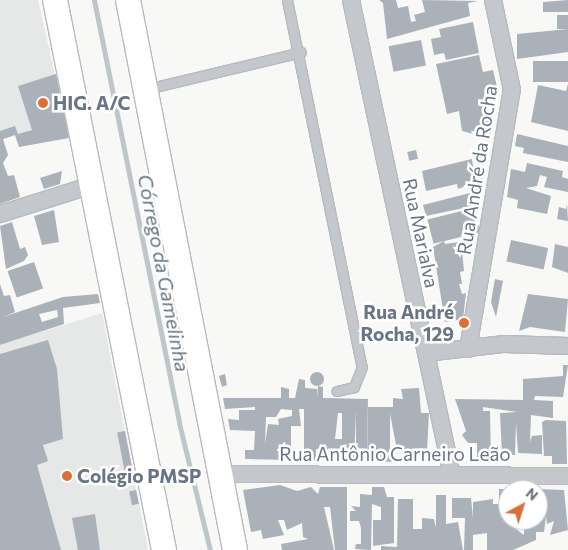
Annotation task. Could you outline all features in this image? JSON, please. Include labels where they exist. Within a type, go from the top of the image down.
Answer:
[{"type":"main road","points":[[56,0],[95,184],[164,550]]},
{"type":"main road","points":[[128,0],[235,550]]},
{"type":"street","name":"Rua Marialva","points":[[351,0],[452,474]]},
{"type":"street","name":"Rua André da Rocha","points":[[468,349],[512,90],[493,0]]},
{"type":"street","points":[[0,214],[95,184]]},
{"type":"street","points":[[426,354],[468,349],[568,346]]},
{"type":"street","name":"Rua Antônio Carneiro Leão","points":[[221,474],[568,476]]},
{"type":"lane","points":[[287,0],[301,52],[362,368],[354,387],[336,390]]},
{"type":"lane","points":[[145,89],[301,52]]},
{"type":"shaded area","points":[[0,0],[38,0],[65,119],[0,140]]},
{"type":"shaded area","name":"Colégio PMSP","points":[[102,313],[148,550],[0,550],[0,345]]},
{"type":"building","points":[[379,0],[396,0],[398,8],[408,6],[411,22],[416,21],[414,15],[425,12],[422,0],[478,1],[468,3],[470,16],[387,39],[383,3]]},
{"type":"building","points":[[568,0],[568,12],[543,12],[543,2]]},
{"type":"building","points":[[557,15],[568,15],[568,29],[557,29]]},
{"type":"building","points":[[473,22],[479,53],[446,60],[444,53],[434,55],[431,39],[441,37],[439,29]]},
{"type":"building","points":[[568,29],[568,52],[517,59],[517,34]]},
{"type":"building","points":[[421,40],[426,66],[394,72],[389,46]]},
{"type":"building","points":[[479,55],[483,72],[493,70],[497,87],[485,89],[482,114],[493,115],[490,138],[462,131],[459,111],[447,114],[436,64]]},
{"type":"building","points":[[533,61],[568,61],[568,82],[533,82]]},
{"type":"building","points":[[56,74],[69,138],[19,147],[15,135],[3,139],[8,155],[3,163],[8,176],[14,175],[20,197],[0,204],[0,131],[15,126],[18,134],[32,130],[18,86]]},
{"type":"building","points":[[568,84],[568,131],[531,122],[538,85],[566,91]]},
{"type":"building","points":[[517,134],[568,146],[568,162],[523,153],[524,148],[515,146]]},
{"type":"building","points":[[416,150],[418,159],[409,161],[407,152]]},
{"type":"building","points":[[472,159],[475,180],[483,178],[481,190],[470,192],[468,181],[463,187],[458,189],[457,184],[426,191],[422,171]]},
{"type":"building","points":[[527,163],[563,171],[562,177],[568,179],[568,192],[544,187],[547,177],[540,175],[537,186],[526,188],[551,196],[547,214],[517,208],[518,200],[507,197],[511,169],[525,172]]},
{"type":"building","points":[[62,171],[60,184],[44,189],[40,178]]},
{"type":"building","points":[[470,193],[473,206],[426,216],[423,205]]},
{"type":"building","points":[[567,204],[568,221],[557,219],[559,207],[566,209]]},
{"type":"building","points":[[474,208],[480,232],[433,244],[427,220]]},
{"type":"building","points":[[54,210],[59,242],[42,245],[34,216]]},
{"type":"building","points":[[12,222],[20,249],[25,247],[28,255],[24,261],[6,269],[0,226]]},
{"type":"building","points":[[473,240],[471,249],[462,251],[464,271],[460,272],[462,284],[459,284],[462,294],[466,293],[463,319],[445,322],[433,247],[444,241],[445,244]]},
{"type":"building","points":[[511,240],[548,248],[544,269],[506,262]]},
{"type":"building","points":[[555,244],[568,247],[568,273],[552,267]]},
{"type":"building","points":[[34,262],[43,288],[17,298],[8,271]]},
{"type":"building","points":[[495,279],[503,281],[496,317],[491,302]]},
{"type":"building","points":[[0,284],[4,296],[10,295],[15,312],[3,317],[63,297],[98,294],[100,303],[63,308],[64,324],[0,345]],"holes":[[[57,310],[58,317],[42,322],[39,314]]]},
{"type":"building","points":[[528,294],[568,299],[565,332],[530,327],[519,331]]},
{"type":"building","points":[[48,340],[57,369],[63,439],[43,445],[48,461],[37,465],[61,550],[0,550],[0,354]]},
{"type":"building","points":[[563,365],[568,365],[563,397],[535,396],[534,400],[553,401],[553,418],[531,415],[530,442],[532,436],[542,435],[542,454],[518,453],[516,423],[515,455],[502,455],[500,413],[517,412],[483,407],[483,411],[490,411],[491,463],[472,459],[477,458],[477,443],[468,443],[462,435],[466,431],[455,399],[523,400],[523,379],[563,376]]},
{"type":"building","points":[[317,372],[322,374],[324,379],[322,384],[317,386],[312,384],[310,379],[312,374]]},
{"type":"building","points":[[225,374],[227,385],[222,387],[219,376]]},
{"type":"building","points":[[299,379],[305,380],[305,388],[317,389],[317,398],[318,386],[323,387],[323,398],[368,399],[367,452],[356,452],[356,411],[354,461],[342,461],[342,450],[316,449],[316,461],[304,460],[304,409],[299,409],[301,426],[291,426],[291,460],[245,459],[245,450],[254,450],[255,431],[230,430],[228,419],[239,420],[239,410],[255,410],[255,407],[225,409],[223,398],[281,398],[281,387],[289,389],[289,398],[295,398]],"holes":[[[281,409],[292,410],[292,416],[278,419],[279,425],[268,424],[265,444],[266,417],[276,417]],[[338,413],[342,413],[342,439],[335,439]]]},
{"type":"building","points":[[419,388],[421,413],[429,413],[427,451],[397,450],[390,414],[390,451],[385,455],[392,455],[392,462],[367,461],[368,407],[393,407],[393,398],[403,399],[401,389]]},
{"type":"building","points":[[546,420],[566,421],[567,464],[552,464],[552,456],[544,456],[542,422]]},
{"type":"building","points":[[125,431],[134,479],[126,481],[117,433]]},
{"type":"building","points":[[280,485],[297,491],[311,487],[318,494],[320,487],[347,487],[347,550],[335,550],[330,507],[324,507],[334,550],[282,550],[281,544],[308,539],[303,537],[302,523],[287,530],[284,520],[278,520],[284,535],[263,539],[261,530],[251,532],[243,490]]},
{"type":"building","points":[[372,487],[384,487],[387,497],[394,497],[394,543],[373,546],[373,520],[381,520],[381,507],[372,504],[371,550],[355,549],[356,544],[361,544],[361,528],[359,521],[350,521],[350,511],[356,511],[351,506],[360,507],[360,494],[372,495]]},
{"type":"building","points":[[548,489],[564,490],[568,530],[550,535],[554,521],[548,524]]},
{"type":"building","points":[[136,490],[139,504],[132,505],[129,491]]},
{"type":"building","points":[[436,495],[446,495],[446,524],[458,522],[463,550],[381,550],[381,546],[397,547],[398,499],[413,499],[413,529],[422,529],[422,518],[434,519],[436,528]]},
{"type":"building","points":[[452,498],[471,498],[473,518],[473,502],[493,499],[493,504],[498,504],[498,530],[517,530],[524,535],[524,530],[544,530],[544,532],[536,532],[536,540],[513,550],[487,550],[487,533],[473,535],[473,550],[464,550],[465,518],[452,518]]},
{"type":"building","points":[[95,514],[100,550],[78,550],[72,518]]},
{"type":"waterway","name":"Córrego da Gamelinha","points":[[94,0],[179,423],[210,550]]},
{"type":"place","name":"HIG. A/C","points":[[43,103]]},
{"type":"place","name":"Rua André Rocha, 129","points":[[464,323]]},
{"type":"place","name":"Colégio PMSP","points":[[67,476]]}]
